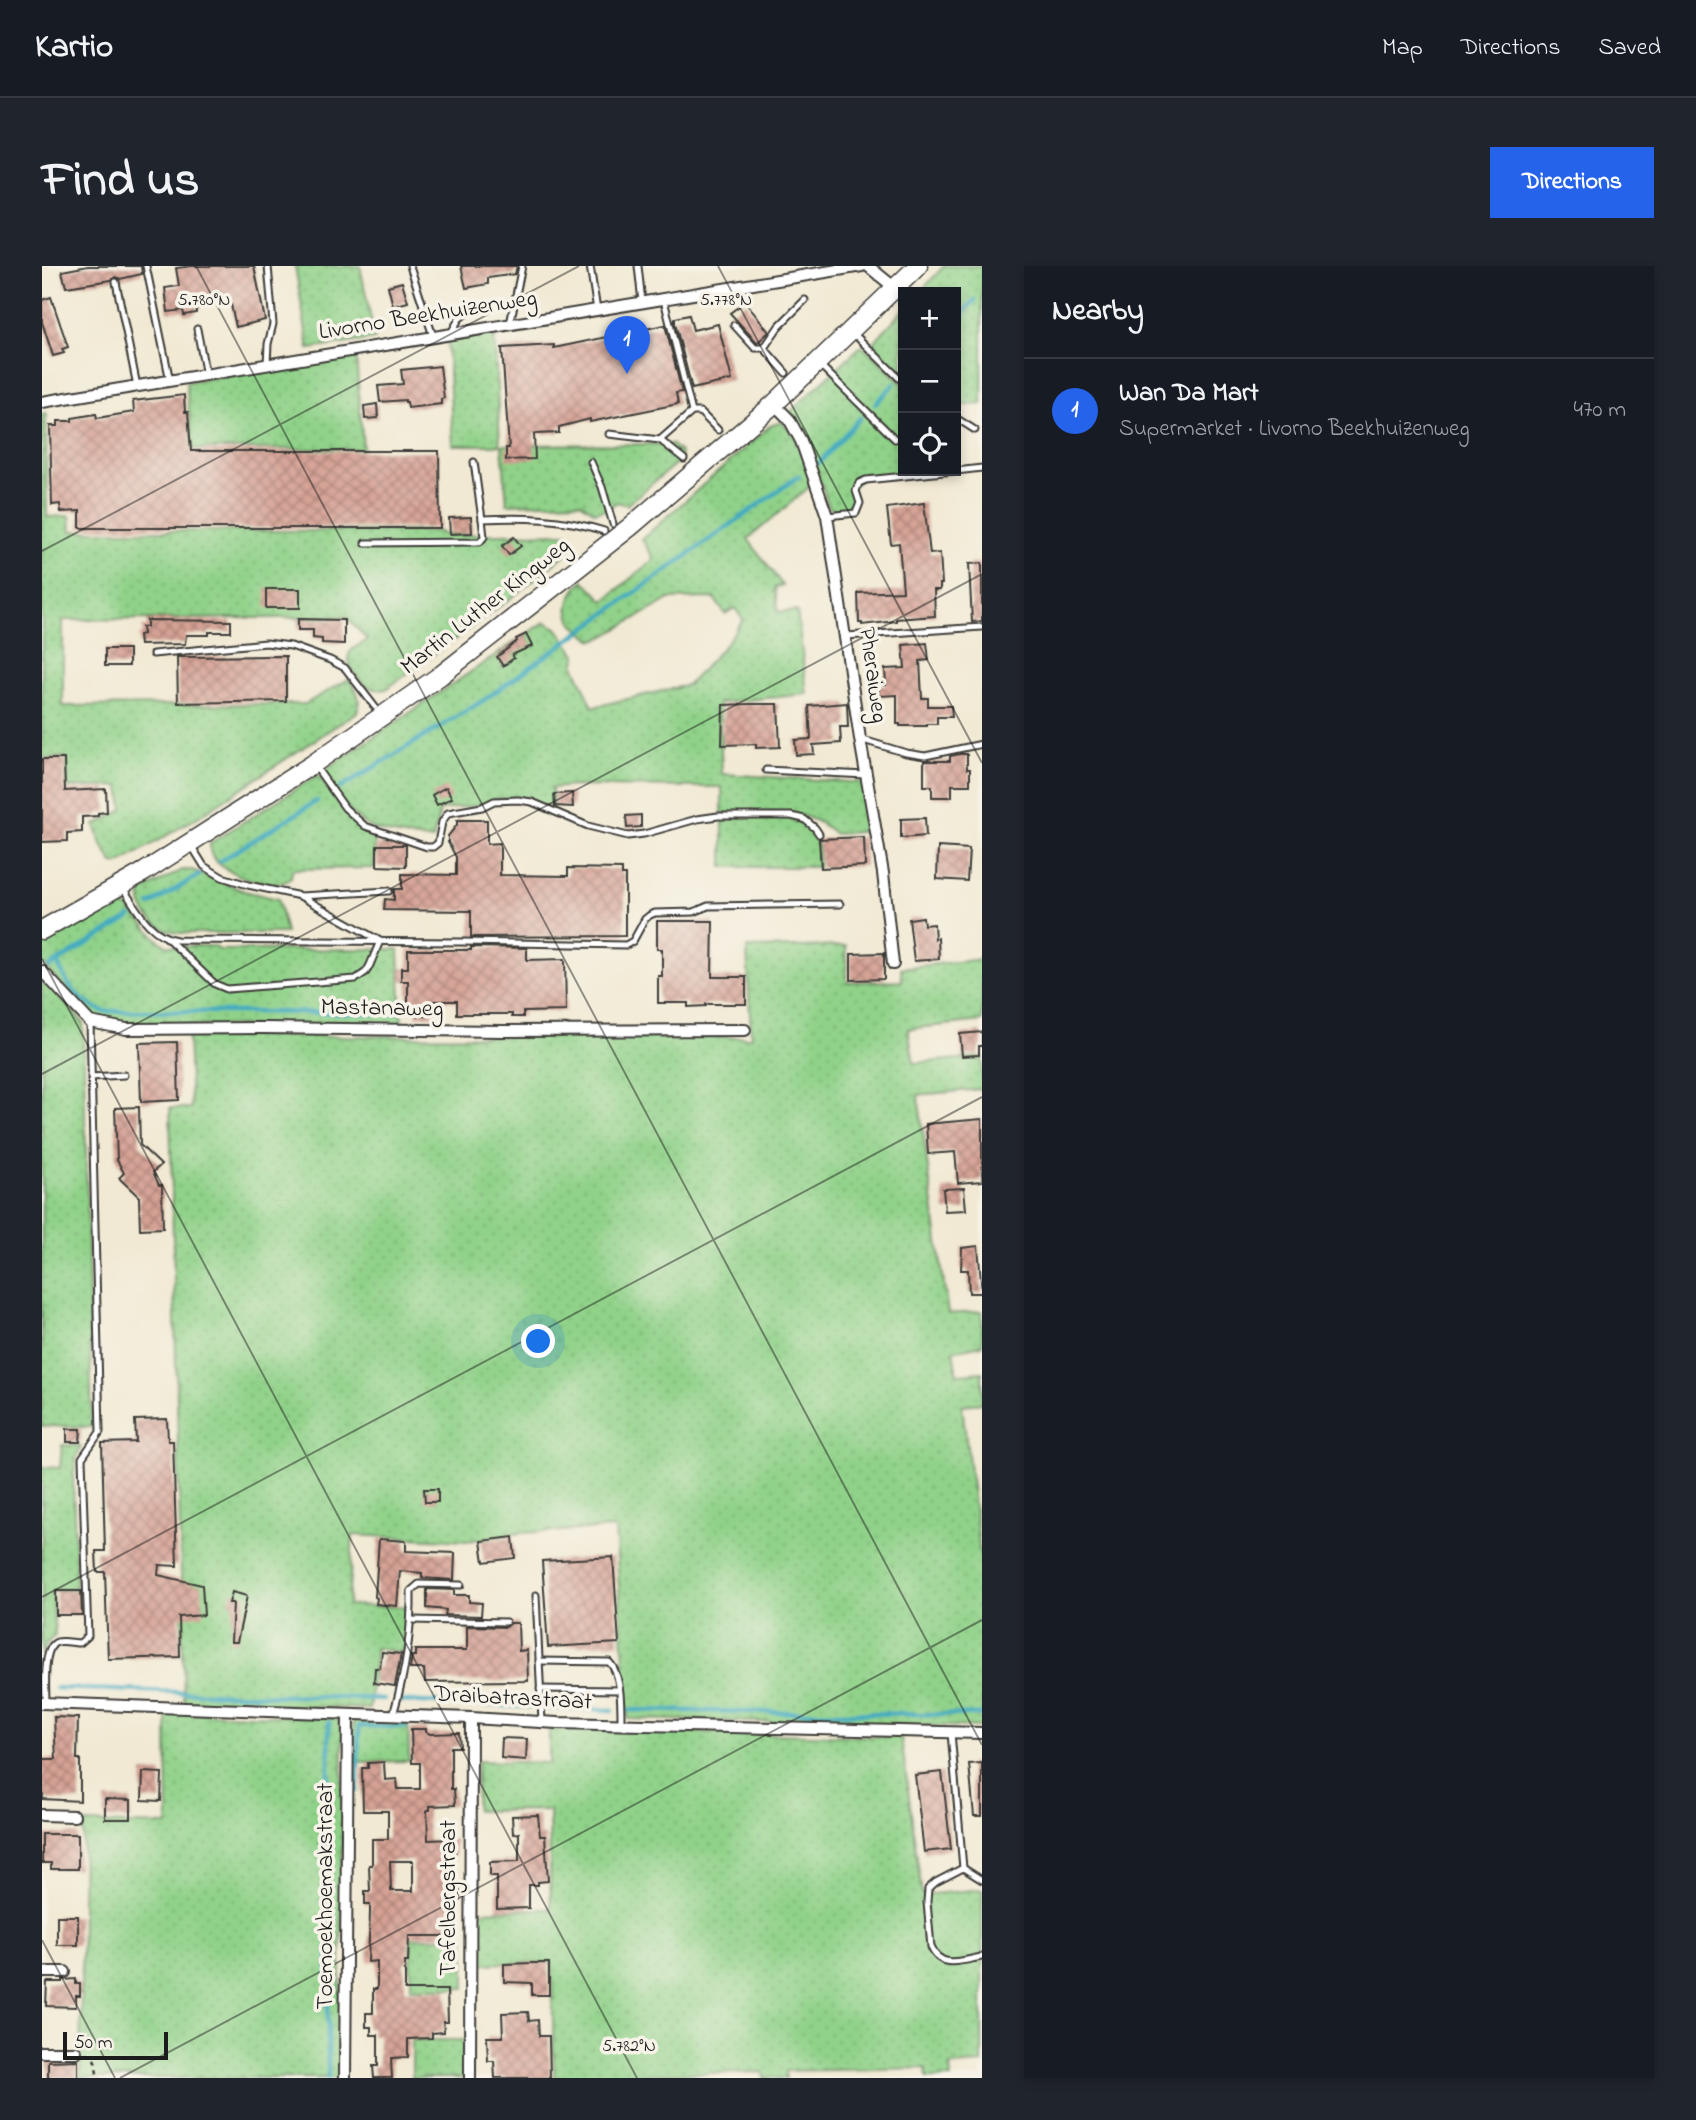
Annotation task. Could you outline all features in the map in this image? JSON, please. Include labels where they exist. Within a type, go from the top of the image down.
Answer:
[{"type":"main road","name":"Martin Luther Kingweg","points":[[42,930],[121,885],[313,764],[452,666],[630,527],[775,404],[918,266]]},
{"type":"street","name":"Livorno Beekhuizenweg","points":[[42,402],[862,266]]},
{"type":"street","points":[[868,266],[895,288]]},
{"type":"street","name":"Pheraiweg","points":[[775,404],[789,419],[801,441],[827,516],[883,873],[893,964]]},
{"type":"street","points":[[42,971],[90,1022]]},
{"type":"street","name":"Mastanaweg","points":[[90,1022],[126,1029],[745,1030]]},
{"type":"street","name":"Draibatrastraat","points":[[44,1703],[621,1725],[982,1733]]},
{"type":"street","name":"Toemoekhoemakstraat","points":[[345,2078],[348,1714]]},
{"type":"street","name":"Tafelbergstraat","points":[[470,2078],[471,1718]]},
{"type":"street","points":[[42,1815],[74,1816]]},
{"type":"street","points":[[42,1972],[65,1972]]},
{"type":"street","points":[[42,2052],[76,2052]]},
{"type":"lane","points":[[146,266],[170,381]]},
{"type":"lane","points":[[267,364],[273,324],[268,266]]},
{"type":"lane","points":[[410,266],[433,336]]},
{"type":"lane","points":[[510,324],[522,266]]},
{"type":"lane","points":[[590,266],[597,310]]},
{"type":"lane","points":[[638,266],[642,302]]},
{"type":"lane","points":[[116,282],[137,386]]},
{"type":"lane","points":[[664,299],[692,412]]},
{"type":"lane","points":[[764,348],[779,326],[805,300]]},
{"type":"lane","points":[[451,333],[459,318],[470,310],[514,302]]},
{"type":"lane","points":[[734,325],[755,348],[764,348],[786,373]]},
{"type":"lane","points":[[197,329],[206,376]]},
{"type":"lane","points":[[851,331],[898,377]]},
{"type":"lane","points":[[817,363],[895,439]]},
{"type":"lane","points":[[660,440],[692,412],[700,412],[718,430]]},
{"type":"lane","points":[[961,421],[975,430]]},
{"type":"lane","points":[[609,434],[660,440],[684,459]]},
{"type":"lane","points":[[365,544],[480,542],[484,537],[474,462]]},
{"type":"lane","points":[[591,462],[613,524]]},
{"type":"lane","points":[[961,470],[982,468]]},
{"type":"lane","points":[[827,516],[856,513],[860,503],[856,491],[859,483],[906,476]]},
{"type":"lane","points":[[482,519],[542,518],[579,523],[604,531]]},
{"type":"lane","points":[[846,636],[982,627]]},
{"type":"lane","points":[[153,654],[265,643],[291,646],[345,668],[374,707]]},
{"type":"lane","points":[[860,739],[925,756],[982,744]]},
{"type":"lane","points":[[313,764],[345,808],[365,827],[427,847],[438,843],[442,822],[448,813],[482,807],[494,801],[518,800],[532,802],[588,826],[628,836],[718,816],[791,816],[804,819],[819,834]]},
{"type":"lane","points":[[765,770],[866,775]]},
{"type":"lane","points":[[190,842],[204,866],[222,877],[248,886],[300,896],[389,891]]},
{"type":"lane","points":[[121,885],[148,925],[167,938],[215,984],[227,989],[356,979],[366,972],[380,941]]},
{"type":"lane","points":[[300,896],[380,941]]},
{"type":"lane","points":[[167,938],[626,945],[633,942],[645,919],[655,913],[694,912],[708,906],[840,904]]},
{"type":"lane","points":[[44,1703],[46,1661],[51,1646],[56,1642],[80,1643],[88,1636],[82,1458],[100,1432],[90,1022]]},
{"type":"lane","points":[[91,1077],[124,1075]]},
{"type":"lane","points":[[393,1715],[408,1656],[412,1620],[411,1591],[419,1584],[461,1586]]},
{"type":"lane","points":[[536,1595],[542,1722]]},
{"type":"lane","points":[[412,1620],[506,1622]]},
{"type":"lane","points":[[539,1661],[609,1662],[615,1667],[622,1703],[621,1725]]},
{"type":"lane","points":[[540,1689],[619,1690]]},
{"type":"lane","points":[[951,1732],[963,1868]]},
{"type":"lane","points":[[963,1868],[982,1880]]},
{"type":"lane","points":[[963,1868],[928,1889],[931,1947],[934,1955],[943,1962],[982,1956]]},
{"type":"path","points":[[76,2052],[93,2056],[99,2078]]},
{"type":"green space","points":[[295,266],[360,266],[375,339],[309,349]]},
{"type":"green space","points":[[944,266],[982,266],[982,404],[961,406],[961,287],[925,287]]},
{"type":"green space","points":[[898,315],[898,372],[871,345]]},
{"type":"green space","points":[[494,330],[500,445],[453,445],[447,338]]},
{"type":"green space","points":[[860,347],[864,347],[898,379],[898,474],[862,477],[852,486],[853,505],[838,511],[829,507],[817,471],[791,414],[792,410]]},
{"type":"green space","points":[[356,355],[363,449],[193,449],[186,382]]},
{"type":"green space","points":[[46,413],[47,517],[70,516],[71,531],[437,531],[445,535],[565,533],[570,536],[573,544],[569,551],[510,599],[386,689],[369,687],[351,668],[348,658],[350,652],[368,640],[346,617],[63,620],[63,706],[305,704],[349,679],[358,694],[357,712],[201,815],[119,864],[113,863],[103,847],[95,825],[123,810],[120,786],[68,788],[66,757],[42,759],[42,414]]},
{"type":"green space","points":[[781,422],[793,434],[813,484],[748,539],[783,586],[775,587],[778,612],[797,611],[807,694],[719,703],[722,774],[865,783],[872,831],[834,834],[810,818],[782,813],[722,814],[722,787],[552,788],[553,808],[518,797],[493,799],[480,805],[440,810],[433,840],[375,829],[348,809],[322,772],[545,622],[557,628],[577,656],[574,665],[593,707],[688,685],[724,646],[743,620],[735,608],[725,614],[714,598],[670,599],[594,640],[572,621],[569,613],[571,598],[583,580],[604,601],[654,559],[642,539],[770,426]]},
{"type":"green space","points":[[671,444],[680,452],[681,459],[627,505],[617,502],[607,509],[595,512],[580,502],[507,504],[502,445]]},
{"type":"green space","points":[[318,775],[349,817],[375,835],[374,868],[293,869],[290,879],[273,883],[239,875],[220,865],[213,857],[210,843]]},
{"type":"green space","points":[[775,817],[801,823],[811,829],[816,839],[818,867],[723,867],[723,818]]},
{"type":"green space","points":[[182,870],[192,870],[244,891],[278,899],[286,933],[180,933],[158,925],[143,907],[143,891]]},
{"type":"green space","points":[[117,904],[129,908],[158,940],[168,946],[215,946],[219,950],[399,949],[402,1027],[124,1025],[90,1015],[42,963],[42,945],[106,906]]},
{"type":"green space","points":[[846,946],[847,982],[902,981],[901,968],[982,959],[982,1021],[908,1029],[914,1063],[982,1057],[982,1089],[918,1095],[948,1314],[982,1311],[982,1345],[953,1351],[957,1374],[982,1372],[982,1403],[962,1405],[982,1570],[982,1727],[628,1719],[615,1528],[520,1533],[468,1541],[353,1535],[348,1605],[404,1607],[408,1611],[405,1653],[376,1648],[369,1709],[184,1702],[170,1108],[191,1108],[188,1036],[751,1037],[747,948]]},
{"type":"green space","points":[[42,977],[83,1023],[92,1427],[42,1426]]},
{"type":"green space","points":[[62,1445],[81,1446],[73,1475],[76,1589],[52,1591],[55,1636],[45,1647],[42,1671],[42,1467],[60,1468]]},
{"type":"green space","points":[[167,1712],[336,1718],[343,1728],[340,2078],[80,2078],[83,1823],[168,1825]]},
{"type":"green space","points":[[358,1718],[408,1719],[409,1761],[353,1762],[353,1722]]},
{"type":"green space","points":[[549,1729],[901,1737],[922,1895],[982,1889],[982,2064],[950,2066],[951,2078],[927,2078],[926,2068],[786,2071],[786,2078],[764,2078],[763,2072],[554,2077],[552,1962],[477,1964],[475,1911],[551,1909],[549,1810],[476,1811],[477,1761],[549,1763]]},
{"type":"green space","points":[[411,1938],[465,1938],[465,1988],[411,1988]]},
{"type":"green space","points":[[412,2040],[463,2040],[463,2078],[412,2078]]},
{"type":"building","points":[[88,266],[141,266],[142,274],[66,287],[62,271]]},
{"type":"building","points":[[254,266],[265,320],[236,327],[229,296],[208,298],[209,306],[196,308],[196,313],[184,315],[183,310],[168,312],[165,288],[179,286],[176,268]]},
{"type":"building","points":[[461,266],[517,266],[515,274],[488,278],[488,284],[466,288]]},
{"type":"building","points":[[402,282],[408,302],[393,306],[388,286]]},
{"type":"building","points":[[51,297],[68,347],[62,349],[64,353],[53,356],[42,322],[42,300]]},
{"type":"building","points":[[745,302],[769,332],[757,343],[730,313]]},
{"type":"building","points":[[689,315],[693,330],[718,324],[732,380],[692,389],[675,323],[675,318]]},
{"type":"building","points":[[665,325],[682,392],[676,393],[678,404],[590,422],[590,419],[559,427],[559,433],[534,434],[535,459],[506,460],[506,448],[509,448],[502,348],[554,345],[554,348]]},
{"type":"building","points":[[440,366],[444,398],[441,399],[441,404],[408,408],[405,400],[380,402],[378,386],[403,384],[401,370]]},
{"type":"building","points":[[184,395],[191,451],[439,451],[440,528],[80,528],[80,511],[61,512],[60,504],[52,505],[50,426],[58,426],[58,421],[72,421],[72,418],[96,414],[97,418],[134,412],[133,401]]},
{"type":"building","points":[[377,404],[378,418],[365,419],[364,406]]},
{"type":"building","points":[[924,503],[930,554],[940,553],[942,584],[940,590],[934,590],[935,616],[862,625],[859,623],[858,593],[903,591],[899,543],[891,544],[887,508]]},
{"type":"building","points":[[471,517],[472,533],[450,534],[449,518]]},
{"type":"building","points":[[514,537],[521,546],[509,555],[502,546]]},
{"type":"building","points":[[982,563],[982,621],[972,622],[969,564]]},
{"type":"building","points":[[266,589],[300,589],[300,608],[266,608]]},
{"type":"building","points":[[298,619],[344,620],[344,644],[322,643],[322,639],[313,638],[313,630],[298,630]]},
{"type":"building","points":[[147,620],[231,621],[231,632],[186,635],[185,644],[140,645],[139,635],[143,634],[142,627],[147,627]]},
{"type":"building","points":[[526,634],[532,646],[512,655],[514,658],[503,666],[497,657],[517,641],[516,639]]},
{"type":"building","points":[[927,643],[929,660],[920,661],[922,698],[928,698],[928,706],[951,706],[952,717],[937,717],[937,724],[927,726],[900,726],[897,724],[897,695],[879,696],[878,685],[886,685],[885,669],[905,668],[903,645]]},
{"type":"building","points":[[105,649],[129,649],[129,666],[105,666]]},
{"type":"building","points":[[286,656],[286,701],[178,703],[177,657]]},
{"type":"building","points":[[847,703],[848,727],[840,727],[841,743],[813,745],[814,754],[796,755],[795,740],[811,739],[809,706]]},
{"type":"building","points":[[778,704],[780,747],[756,748],[756,744],[722,745],[723,705]]},
{"type":"building","points":[[967,754],[970,785],[952,785],[952,797],[932,797],[932,786],[924,786],[924,761],[950,761],[950,756]]},
{"type":"building","points":[[42,759],[64,759],[65,791],[106,789],[107,812],[98,813],[98,816],[82,817],[82,832],[67,833],[67,841],[42,842]]},
{"type":"building","points":[[446,787],[452,798],[437,805],[432,795]]},
{"type":"building","points":[[572,793],[573,807],[555,806],[554,794]]},
{"type":"building","points":[[641,815],[641,827],[627,828],[626,816]]},
{"type":"building","points":[[925,818],[926,836],[901,838],[901,819]]},
{"type":"building","points":[[457,820],[487,820],[487,844],[500,843],[500,875],[568,876],[568,868],[622,869],[622,875],[625,875],[625,936],[471,937],[471,911],[384,910],[385,899],[394,900],[394,889],[402,889],[402,874],[456,875],[456,857],[448,842],[448,836],[457,825]]},
{"type":"building","points":[[864,837],[865,866],[821,868],[819,839]]},
{"type":"building","points":[[377,845],[406,845],[406,867],[377,866]]},
{"type":"building","points":[[938,847],[969,849],[967,881],[937,879]]},
{"type":"building","points":[[923,917],[924,925],[934,924],[939,959],[914,961],[909,919]]},
{"type":"building","points":[[657,921],[713,921],[712,977],[746,977],[746,1004],[688,1007],[688,1003],[658,1003],[662,949],[657,949]]},
{"type":"building","points":[[471,947],[527,948],[527,960],[565,959],[566,1011],[523,1012],[523,1017],[512,1017],[512,1014],[457,1014],[457,1001],[434,1001],[434,1016],[416,1016],[416,1011],[411,1011],[411,1006],[408,1006],[408,981],[401,981],[401,968],[408,968],[408,950],[471,950]]},
{"type":"building","points":[[884,953],[884,979],[851,980],[851,954]]},
{"type":"building","points":[[982,1032],[979,1055],[962,1056],[960,1034]]},
{"type":"building","points":[[177,1042],[179,1100],[141,1102],[139,1043]]},
{"type":"building","points":[[139,1107],[140,1145],[161,1165],[153,1172],[159,1185],[162,1185],[163,1228],[140,1229],[139,1197],[119,1178],[124,1173],[117,1160],[115,1108]]},
{"type":"building","points":[[982,1119],[982,1181],[958,1183],[955,1152],[928,1154],[926,1124]]},
{"type":"building","points":[[964,1188],[966,1210],[945,1211],[943,1189]]},
{"type":"building","points":[[978,1246],[982,1293],[969,1293],[968,1270],[961,1270],[962,1248]]},
{"type":"building","points":[[167,1419],[168,1441],[173,1441],[177,1566],[159,1565],[158,1575],[202,1585],[204,1615],[179,1617],[180,1657],[108,1659],[105,1572],[97,1572],[96,1551],[105,1551],[102,1443],[136,1442],[135,1420]]},
{"type":"building","points":[[67,1429],[81,1429],[80,1442],[67,1442]]},
{"type":"building","points":[[424,1489],[438,1489],[438,1502],[425,1502]]},
{"type":"building","points":[[513,1537],[515,1558],[484,1562],[481,1541]]},
{"type":"building","points":[[379,1539],[406,1541],[406,1551],[455,1553],[454,1580],[422,1578],[422,1573],[400,1571],[397,1606],[376,1604]]},
{"type":"building","points":[[613,1557],[619,1643],[548,1647],[542,1561]]},
{"type":"building","points":[[427,1589],[454,1590],[454,1595],[469,1595],[469,1602],[482,1603],[481,1616],[445,1615],[446,1610],[427,1608]]},
{"type":"building","points":[[56,1591],[81,1591],[82,1615],[56,1615]]},
{"type":"building","points":[[232,1592],[247,1596],[237,1642],[231,1642],[233,1603],[229,1603]]},
{"type":"building","points":[[511,1623],[518,1623],[519,1651],[527,1650],[528,1681],[425,1682],[424,1669],[410,1669],[415,1650],[467,1650],[467,1626],[506,1627]]},
{"type":"building","points":[[382,1652],[401,1654],[395,1686],[374,1683],[375,1668],[380,1668]]},
{"type":"building","points":[[54,1717],[78,1718],[80,1801],[43,1799],[42,1759],[56,1759]]},
{"type":"building","points":[[411,1729],[426,1729],[430,1734],[459,1733],[460,1747],[451,1747],[451,1789],[454,1789],[455,1805],[430,1806],[430,1810],[427,1810],[428,1840],[455,1839],[454,1890],[460,1889],[460,1900],[456,1900],[456,1936],[409,1936],[408,1962],[405,1962],[405,1990],[447,1990],[448,2022],[443,2022],[444,2032],[432,2033],[432,2038],[408,2039],[408,2057],[392,2058],[392,2078],[374,2078],[373,2066],[378,2066],[378,2035],[371,2035],[371,2027],[366,2027],[366,2013],[373,2013],[373,1989],[377,1989],[377,1961],[368,1962],[370,1904],[365,1904],[365,1891],[370,1891],[372,1839],[388,1839],[388,1811],[363,1811],[362,1768],[368,1768],[368,1763],[384,1762],[385,1780],[397,1779],[398,1789],[420,1789],[420,1763],[412,1763]],"holes":[[[390,1861],[413,1861],[413,1891],[391,1891]]]},
{"type":"building","points":[[502,1738],[527,1739],[526,1760],[501,1758]]},
{"type":"building","points":[[982,1763],[982,1816],[974,1816],[969,1764]]},
{"type":"building","points":[[143,1772],[162,1773],[161,1801],[142,1800]]},
{"type":"building","points":[[942,1772],[951,1849],[924,1852],[915,1775]]},
{"type":"building","points":[[105,1799],[131,1800],[131,1819],[105,1819]]},
{"type":"building","points":[[538,1815],[540,1836],[545,1836],[548,1881],[529,1885],[529,1908],[497,1909],[497,1876],[490,1876],[490,1862],[519,1861],[519,1833],[513,1834],[512,1816]]},
{"type":"building","points":[[42,1834],[78,1834],[78,1869],[51,1869],[51,1863],[42,1863]]},
{"type":"building","points":[[57,1916],[78,1916],[78,1945],[57,1945]]},
{"type":"building","points":[[549,1963],[549,1995],[532,1995],[532,1983],[504,1982],[504,1964]]},
{"type":"building","points":[[76,1979],[76,1984],[80,1984],[80,1996],[76,1996],[76,2007],[46,2006],[47,1982]]},
{"type":"building","points":[[528,2012],[529,2021],[538,2020],[539,2036],[549,2036],[550,2078],[495,2078],[494,2061],[488,2061],[487,2037],[503,2037],[502,2013]]},
{"type":"building","points":[[78,2060],[78,2078],[48,2078],[48,2061]]},
{"type":"waterway","points":[[961,315],[975,300]]},
{"type":"waterway","points":[[875,404],[894,384]]},
{"type":"waterway","points":[[819,463],[860,418]]},
{"type":"waterway","points":[[340,788],[484,700],[799,476]]},
{"type":"waterway","points":[[220,861],[317,801]]},
{"type":"waterway","points":[[150,905],[199,875]]},
{"type":"waterway","points":[[49,967],[131,917]]},
{"type":"waterway","points":[[58,963],[75,992],[103,1011],[397,1013]]},
{"type":"waterway","points":[[56,1688],[384,1699]]},
{"type":"waterway","points":[[399,1701],[530,1707]]},
{"type":"waterway","points":[[544,1708],[613,1710]]},
{"type":"waterway","points":[[628,1710],[982,1715]]},
{"type":"waterway","points":[[328,2078],[329,1722]]},
{"type":"waterway","points":[[357,1791],[359,1726],[406,1727]]},
{"type":"place","name":"Wan Da Mart","points":[[627,374]]}]
